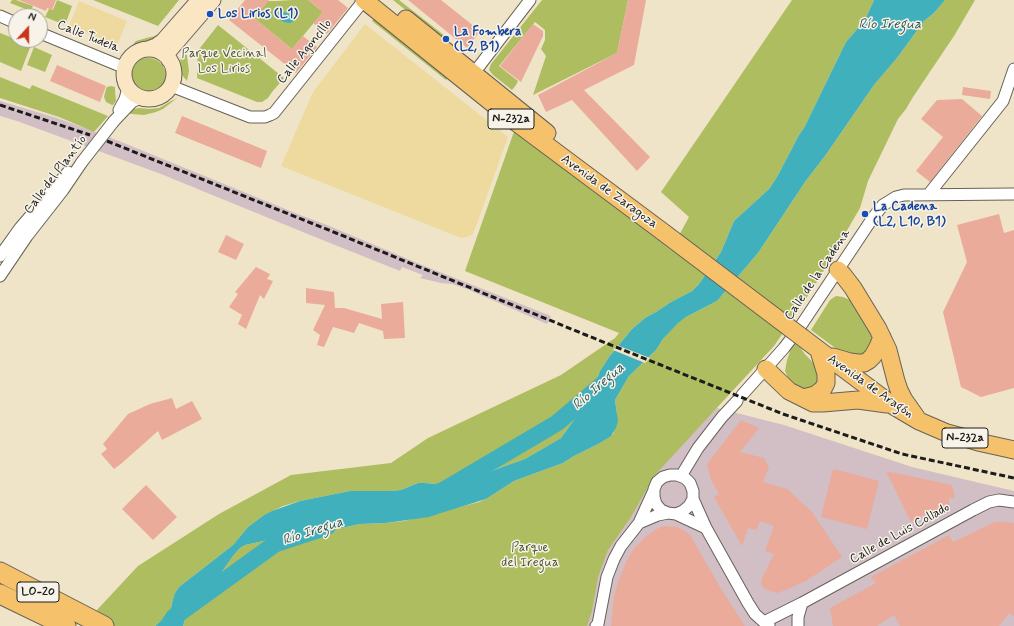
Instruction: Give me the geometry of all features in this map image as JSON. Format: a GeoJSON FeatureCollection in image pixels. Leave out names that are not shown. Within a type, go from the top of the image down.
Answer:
{"type":"FeatureCollection","features":[{"type":"Feature","properties":{"kind":"highway","name":"LO-20"},"geometry":{"type":"LineString","coordinates":[[0,572],[71,619]]}},
{"type":"Feature","properties":{"kind":"highway","name":"LO-20"},"geometry":{"type":"LineString","coordinates":[[0,594],[28,608],[104,626]]}},
{"type":"Feature","properties":{"kind":"main road"},"geometry":{"type":"LineString","coordinates":[[199,0],[166,38],[156,46],[140,51],[128,60],[124,68],[124,75],[125,82],[132,93],[141,98],[155,99],[167,92],[171,86],[174,73],[168,54],[213,0]]}},
{"type":"Feature","properties":{"kind":"main road","name":"Avenida de Zaragoza"},"geometry":{"type":"LineString","coordinates":[[364,0],[516,123],[663,232]]}},
{"type":"Feature","properties":{"kind":"main road","name":"Avenida de Zaragoza"},"geometry":{"type":"LineString","coordinates":[[382,0],[642,210],[663,232]]}},
{"type":"Feature","properties":{"kind":"main road"},"geometry":{"type":"LineString","coordinates":[[148,49],[160,52],[169,60]]}},
{"type":"Feature","properties":{"kind":"main road","name":"N-232a"},"geometry":{"type":"LineString","coordinates":[[663,232],[822,353]]}},
{"type":"Feature","properties":{"kind":"main road"},"geometry":{"type":"LineString","coordinates":[[838,270],[853,288],[874,321],[888,350],[899,390],[904,400],[919,421]]}},
{"type":"Feature","properties":{"kind":"main road"},"geometry":{"type":"LineString","coordinates":[[803,398],[815,395],[823,389],[826,383],[822,353],[858,364],[864,363],[873,356],[882,337]]}},
{"type":"Feature","properties":{"kind":"main road","name":"Avenida de Aragón"},"geometry":{"type":"LineString","coordinates":[[822,353],[892,405],[919,421],[947,433],[993,446],[1014,450]]}},
{"type":"Feature","properties":{"kind":"main road"},"geometry":{"type":"LineString","coordinates":[[766,369],[785,388],[810,401],[817,403],[858,400],[892,405]]}},
{"type":"Feature","properties":{"kind":"street","name":"Calle Agoncillo"},"geometry":{"type":"LineString","coordinates":[[171,86],[250,117],[265,117],[274,113],[364,0]]}},
{"type":"Feature","properties":{"kind":"street"},"geometry":{"type":"LineString","coordinates":[[474,73],[530,0]]}},
{"type":"Feature","properties":{"kind":"street","name":"Calle Tudela"},"geometry":{"type":"LineString","coordinates":[[48,36],[124,68]]}},
{"type":"Feature","properties":{"kind":"street"},"geometry":{"type":"LineString","coordinates":[[928,195],[1003,100],[1014,69]]}},
{"type":"Feature","properties":{"kind":"street","name":"Calle del Plantío"},"geometry":{"type":"LineString","coordinates":[[0,256],[20,228],[80,161],[113,120],[125,99],[128,88]]}},
{"type":"Feature","properties":{"kind":"street","name":"Calle del Plantío"},"geometry":{"type":"LineString","coordinates":[[113,120],[132,102],[141,98]]}},
{"type":"Feature","properties":{"kind":"street","name":"Calle del Plantío"},"geometry":{"type":"LineString","coordinates":[[0,276],[27,236],[63,190],[80,161]]}},
{"type":"Feature","properties":{"kind":"street","name":"Calle de la Cadena"},"geometry":{"type":"LineString","coordinates":[[681,476],[698,448],[722,417],[766,369],[800,327],[872,219],[883,205],[896,197],[912,195],[1014,194]]}},
{"type":"Feature","properties":{"kind":"street"},"geometry":{"type":"LineString","coordinates":[[598,625],[607,577],[614,559],[621,546],[639,522],[657,482],[670,474],[681,476],[690,483],[693,491],[692,499],[689,506],[684,511],[658,514],[639,522]]}},
{"type":"Feature","properties":{"kind":"street"},"geometry":{"type":"LineString","coordinates":[[654,489],[656,504],[661,510],[672,513],[706,528]]}},
{"type":"Feature","properties":{"kind":"street"},"geometry":{"type":"LineString","coordinates":[[692,499],[706,528],[748,604],[755,614],[767,624]]}},
{"type":"Feature","properties":{"kind":"street","name":"Calle de Luis Collado"},"geometry":{"type":"LineString","coordinates":[[767,624],[802,603],[972,510],[989,502],[998,500],[1014,502]]}},
{"type":"Feature","properties":{"kind":"street"},"geometry":{"type":"LineString","coordinates":[[798,626],[798,617],[802,603]]}},
{"type":"Feature","properties":{"kind":"shaded area"},"geometry":{"type":"Polygon","coordinates":[[[0,101],[57,118],[119,141],[551,316],[547,324],[467,289],[452,284],[420,278],[423,275],[402,267],[400,271],[161,174],[0,116],[0,101]]]}},
{"type":"Feature","properties":{"kind":"shaded area"},"geometry":{"type":"Polygon","coordinates":[[[717,408],[784,425],[912,467],[1014,491],[1014,626],[567,626],[571,597],[668,454],[717,408]]]}},
{"type":"Feature","properties":{"kind":"green space"},"geometry":{"type":"Polygon","coordinates":[[[12,0],[16,0],[33,6],[32,8],[23,8],[10,3],[12,0]]]}},
{"type":"Feature","properties":{"kind":"green space"},"geometry":{"type":"Polygon","coordinates":[[[57,0],[72,6],[65,25],[48,18],[49,9],[53,10],[57,0]]]}},
{"type":"Feature","properties":{"kind":"green space"},"geometry":{"type":"Polygon","coordinates":[[[93,0],[179,0],[158,26],[93,0]]]}},
{"type":"Feature","properties":{"kind":"green space"},"geometry":{"type":"Polygon","coordinates":[[[308,0],[323,12],[292,49],[254,18],[268,1],[308,0]]]}},
{"type":"Feature","properties":{"kind":"green space"},"geometry":{"type":"Polygon","coordinates":[[[393,0],[399,0],[445,36],[442,39],[393,0]]]}},
{"type":"Feature","properties":{"kind":"green space"},"geometry":{"type":"Polygon","coordinates":[[[542,0],[628,0],[617,53],[533,95],[546,56],[541,49],[545,40],[545,30],[535,22],[499,66],[518,81],[512,90],[489,70],[491,64],[542,0]]]}},
{"type":"Feature","properties":{"kind":"green space"},"geometry":{"type":"Polygon","coordinates":[[[792,0],[874,0],[865,20],[846,42],[804,128],[769,189],[734,221],[721,252],[699,284],[692,291],[645,318],[632,329],[609,357],[600,371],[589,404],[576,417],[561,438],[525,459],[461,483],[445,485],[418,483],[401,490],[350,491],[283,506],[264,515],[248,527],[233,545],[179,587],[175,593],[170,613],[155,626],[82,626],[138,566],[219,514],[291,475],[391,463],[428,438],[561,375],[615,338],[619,333],[465,271],[517,123],[671,250],[689,217],[661,192],[792,0]]]}},
{"type":"Feature","properties":{"kind":"green space","name":"Parque del Iregua"},"geometry":{"type":"Polygon","coordinates":[[[945,0],[975,0],[954,36],[898,119],[868,181],[860,208],[820,277],[794,317],[774,346],[654,476],[631,517],[608,550],[598,577],[592,611],[587,626],[183,626],[185,619],[204,593],[216,580],[233,556],[245,545],[291,535],[323,532],[360,524],[404,521],[479,502],[514,481],[563,463],[600,443],[613,434],[617,424],[615,400],[629,376],[656,350],[663,339],[677,323],[717,301],[758,253],[805,182],[825,156],[874,85],[897,58],[924,21],[934,13],[945,0]]]}},
{"type":"Feature","properties":{"kind":"green space"},"geometry":{"type":"Polygon","coordinates":[[[374,19],[448,77],[446,80],[372,21],[374,19]]]}},
{"type":"Feature","properties":{"kind":"green space","name":"Parque Vecinal Los Lirios"},"geometry":{"type":"Polygon","coordinates":[[[218,25],[284,78],[268,98],[262,102],[257,102],[197,78],[198,63],[196,53],[218,25]]]}},
{"type":"Feature","properties":{"kind":"green space"},"geometry":{"type":"Polygon","coordinates":[[[0,33],[8,36],[8,48],[30,48],[21,71],[0,62],[0,33]]]}},
{"type":"Feature","properties":{"kind":"green space"},"geometry":{"type":"Polygon","coordinates":[[[163,36],[153,43],[140,44],[130,48],[136,41],[163,36]]]}},
{"type":"Feature","properties":{"kind":"green space"},"geometry":{"type":"Polygon","coordinates":[[[34,48],[52,55],[45,72],[27,65],[34,48]]]}},
{"type":"Feature","properties":{"kind":"green space"},"geometry":{"type":"Polygon","coordinates":[[[184,51],[187,56],[189,71],[187,81],[182,75],[180,63],[184,51]]]}},
{"type":"Feature","properties":{"kind":"green space"},"geometry":{"type":"Polygon","coordinates":[[[148,58],[161,63],[166,76],[161,89],[148,94],[135,89],[130,76],[135,63],[148,58]]]}},
{"type":"Feature","properties":{"kind":"green space"},"geometry":{"type":"Polygon","coordinates":[[[0,77],[30,89],[32,85],[108,116],[94,132],[59,117],[0,98],[0,77]]]}},
{"type":"Feature","properties":{"kind":"green space"},"geometry":{"type":"Polygon","coordinates":[[[107,87],[115,87],[116,101],[113,105],[106,102],[104,97],[107,87]]]}},
{"type":"Feature","properties":{"kind":"green space"},"geometry":{"type":"Polygon","coordinates":[[[177,98],[163,109],[156,112],[144,115],[129,113],[134,109],[139,108],[159,108],[177,98]]]}},
{"type":"Feature","properties":{"kind":"green space"},"geometry":{"type":"Polygon","coordinates":[[[836,296],[850,300],[874,340],[865,356],[842,353],[811,330],[830,300],[836,296]]]}},
{"type":"Feature","properties":{"kind":"green space"},"geometry":{"type":"Polygon","coordinates":[[[793,343],[800,347],[819,369],[822,378],[810,390],[795,386],[788,378],[785,371],[793,343]]]}},
{"type":"Feature","properties":{"kind":"sand"},"geometry":{"type":"Polygon","coordinates":[[[79,1],[127,21],[117,46],[69,26],[79,1]]]}},
{"type":"Feature","properties":{"kind":"sand"},"geometry":{"type":"Polygon","coordinates":[[[365,24],[508,137],[472,235],[461,238],[281,166],[313,92],[365,24]]]}},
{"type":"Feature","properties":{"kind":"water","name":"Río Iregua"},"geometry":{"type":"Polygon","coordinates":[[[874,0],[945,0],[934,13],[924,21],[897,58],[874,85],[825,156],[805,182],[758,253],[717,301],[686,317],[678,323],[663,339],[656,350],[629,376],[615,400],[618,421],[611,436],[563,463],[514,481],[486,499],[429,517],[386,523],[360,524],[323,532],[291,535],[245,545],[233,556],[216,580],[204,593],[185,619],[183,626],[155,626],[170,613],[175,593],[179,587],[233,545],[248,527],[272,511],[300,501],[350,491],[401,490],[418,483],[445,485],[461,483],[525,459],[561,438],[576,417],[589,404],[600,371],[609,357],[632,329],[645,318],[692,291],[699,284],[721,252],[734,221],[769,189],[804,128],[846,42],[865,20],[874,0]]]}},
{"type":"Feature","properties":{"kind":"water"},"geometry":{"type":"Polygon","coordinates":[[[284,12],[290,14],[295,17],[295,20],[290,23],[284,22],[277,18],[278,13],[284,12]]]}},
{"type":"Feature","properties":{"kind":"pier"},"geometry":{"type":"Polygon","coordinates":[[[617,345],[650,358],[645,363],[613,350],[617,345]]]}},
{"type":"Feature","properties":{"kind":"building"},"geometry":{"type":"Polygon","coordinates":[[[19,0],[56,0],[52,10],[48,8],[39,8],[19,0]]]}},
{"type":"Feature","properties":{"kind":"building"},"geometry":{"type":"Polygon","coordinates":[[[245,0],[269,0],[254,18],[292,49],[303,36],[317,47],[296,73],[229,20],[245,0]]]}},
{"type":"Feature","properties":{"kind":"building"},"geometry":{"type":"Polygon","coordinates":[[[308,0],[338,0],[348,8],[327,34],[313,23],[323,12],[308,0]]]}},
{"type":"Feature","properties":{"kind":"building"},"geometry":{"type":"Polygon","coordinates":[[[408,0],[441,0],[480,31],[467,48],[408,0]]]}},
{"type":"Feature","properties":{"kind":"building"},"geometry":{"type":"Polygon","coordinates":[[[628,0],[646,0],[634,65],[584,90],[650,157],[637,171],[572,100],[546,112],[538,95],[617,53],[628,0]]]}},
{"type":"Feature","properties":{"kind":"building"},"geometry":{"type":"Polygon","coordinates":[[[533,24],[543,31],[543,36],[521,82],[500,66],[533,24]]]}},
{"type":"Feature","properties":{"kind":"building"},"geometry":{"type":"Polygon","coordinates":[[[57,65],[106,86],[100,102],[50,81],[57,65]]]}},
{"type":"Feature","properties":{"kind":"building"},"geometry":{"type":"Polygon","coordinates":[[[963,87],[991,91],[990,99],[962,95],[963,87]]]}},
{"type":"Feature","properties":{"kind":"building"},"geometry":{"type":"Polygon","coordinates":[[[962,99],[982,116],[930,182],[916,171],[943,137],[921,119],[937,100],[962,99]]]}},
{"type":"Feature","properties":{"kind":"building"},"geometry":{"type":"Polygon","coordinates":[[[182,116],[267,151],[261,168],[175,133],[182,116]]]}},
{"type":"Feature","properties":{"kind":"building"},"geometry":{"type":"Polygon","coordinates":[[[999,214],[1004,233],[1014,230],[1014,388],[981,397],[961,387],[943,312],[967,262],[957,225],[999,214]]]}},
{"type":"Feature","properties":{"kind":"building"},"geometry":{"type":"Polygon","coordinates":[[[226,235],[244,244],[236,260],[218,252],[226,235]]]}},
{"type":"Feature","properties":{"kind":"building"},"geometry":{"type":"Polygon","coordinates":[[[256,267],[270,274],[267,279],[273,281],[264,299],[260,295],[246,329],[238,324],[242,315],[229,307],[238,294],[235,292],[256,267]]]}},
{"type":"Feature","properties":{"kind":"building"},"geometry":{"type":"Polygon","coordinates":[[[306,288],[334,292],[335,308],[344,308],[382,319],[381,304],[403,302],[405,338],[384,339],[383,331],[359,323],[354,333],[333,327],[324,347],[317,345],[320,335],[313,330],[325,305],[306,303],[306,288]]]}},
{"type":"Feature","properties":{"kind":"building"},"geometry":{"type":"Polygon","coordinates":[[[172,398],[176,409],[192,401],[202,419],[162,440],[158,431],[114,469],[101,454],[107,449],[103,444],[128,414],[150,404],[172,398]]]}},
{"type":"Feature","properties":{"kind":"building"},"geometry":{"type":"Polygon","coordinates":[[[741,420],[759,428],[740,452],[764,458],[769,467],[763,482],[787,489],[812,512],[842,557],[806,581],[777,593],[765,589],[761,583],[774,554],[765,551],[774,526],[760,521],[756,530],[748,528],[742,546],[714,497],[719,494],[711,480],[707,465],[741,420]]]}},
{"type":"Feature","properties":{"kind":"building"},"geometry":{"type":"Polygon","coordinates":[[[833,469],[879,481],[867,529],[821,517],[833,469]]]}},
{"type":"Feature","properties":{"kind":"building"},"geometry":{"type":"Polygon","coordinates":[[[886,471],[952,485],[955,498],[949,498],[949,511],[930,521],[929,512],[911,522],[886,471]]]}},
{"type":"Feature","properties":{"kind":"building"},"geometry":{"type":"Polygon","coordinates":[[[146,485],[177,517],[153,540],[122,509],[146,485]]]}},
{"type":"Feature","properties":{"kind":"building"},"geometry":{"type":"Polygon","coordinates":[[[995,522],[1014,523],[1014,616],[1009,613],[999,626],[900,626],[894,615],[877,626],[833,626],[830,608],[876,583],[871,577],[949,535],[953,542],[995,522]]]}},
{"type":"Feature","properties":{"kind":"building"},"geometry":{"type":"Polygon","coordinates":[[[660,527],[677,527],[690,535],[720,587],[745,626],[611,626],[614,596],[627,560],[633,550],[645,537],[660,527]]]}},
{"type":"Feature","properties":{"kind":"waterway","name":"Río Iregua"},"geometry":{"type":"LineString","coordinates":[[432,494],[442,491],[557,423],[610,378]]}},
{"type":"Feature","properties":{"kind":"waterway","name":"Río Iregua"},"geometry":{"type":"LineString","coordinates":[[168,626],[174,617],[275,544],[327,527]]}},
{"type":"Feature","properties":{"kind":"railway"},"geometry":{"type":"LineString","coordinates":[[0,105],[90,135]]}},
{"type":"Feature","properties":{"kind":"railway"},"geometry":{"type":"LineString","coordinates":[[107,141],[783,414],[902,454],[1014,478]]}},
{"type":"Feature","properties":{"kind":"place","name":"Los Lirios (L1)"},"geometry":{"type":"Point","coordinates":[210,14]}},
{"type":"Feature","properties":{"kind":"place","name":"La Fombera (L2, B1)"},"geometry":{"type":"Point","coordinates":[446,39]}},
{"type":"Feature","properties":{"kind":"place","name":"La Cadena (L2, L10, B1)"},"geometry":{"type":"Point","coordinates":[865,214]}}]}
